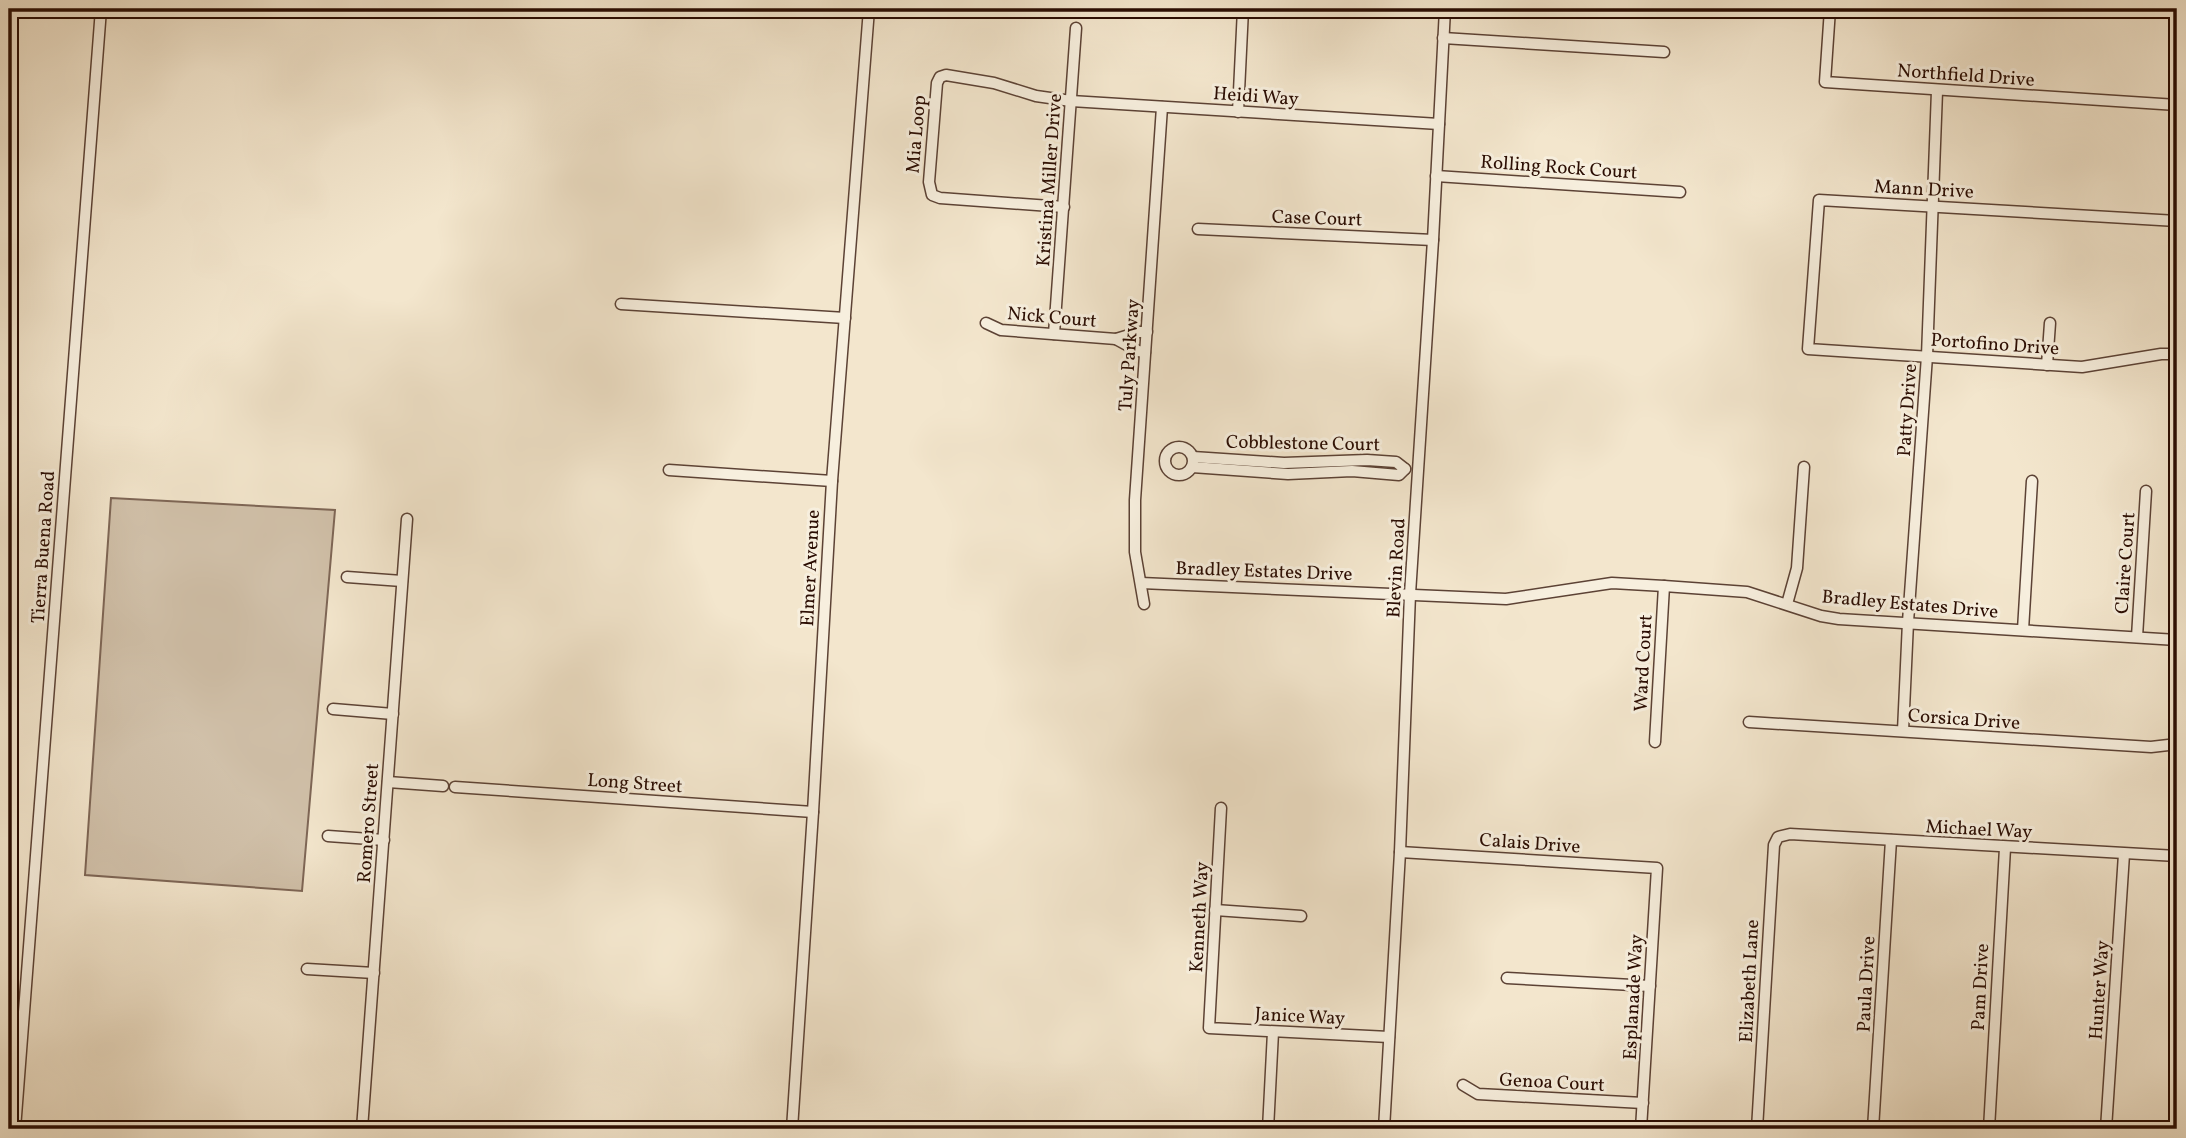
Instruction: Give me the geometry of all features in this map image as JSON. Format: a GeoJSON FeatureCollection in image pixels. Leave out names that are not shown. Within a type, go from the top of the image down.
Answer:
{"type":"FeatureCollection","features":[{"type":"Feature","properties":{"kind":"street","name":"Tierra Buena Road"},"geometry":{"type":"LineString","coordinates":[[15,1129],[101,9]]}},
{"type":"Feature","properties":{"kind":"street","name":"Elmer Avenue"},"geometry":{"type":"LineString","coordinates":[[792,1129],[832,481],[869,9]]}},
{"type":"Feature","properties":{"kind":"street"},"geometry":{"type":"LineString","coordinates":[[1238,112],[1243,9]]}},
{"type":"Feature","properties":{"kind":"street","name":"Blevin Road"},"geometry":{"type":"LineString","coordinates":[[1384,1129],[1400,852],[1410,594],[1445,9]]}},
{"type":"Feature","properties":{"kind":"street","name":"Northfield Drive"},"geometry":{"type":"LineString","coordinates":[[1830,9],[1825,82],[2177,105]]}},
{"type":"Feature","properties":{"kind":"street","name":"Kristina Miller Drive"},"geometry":{"type":"LineString","coordinates":[[1054,334],[1076,27]]}},
{"type":"Feature","properties":{"kind":"street"},"geometry":{"type":"LineString","coordinates":[[1443,38],[1664,52]]}},
{"type":"Feature","properties":{"kind":"street","name":"Mia Loop"},"geometry":{"type":"LineString","coordinates":[[1064,207],[940,198],[932,195],[929,182],[937,83],[940,77],[946,75],[994,83],[1036,96],[1071,101]]}},
{"type":"Feature","properties":{"kind":"street","name":"Patty Drive"},"geometry":{"type":"LineString","coordinates":[[1903,731],[1927,356],[1937,91]]}},
{"type":"Feature","properties":{"kind":"street","name":"Heidi Way"},"geometry":{"type":"LineString","coordinates":[[1071,101],[1439,124]]}},
{"type":"Feature","properties":{"kind":"street","name":"Tuly Parkway"},"geometry":{"type":"LineString","coordinates":[[1144,604],[1134,530],[1162,107]]}},
{"type":"Feature","properties":{"kind":"street","name":"Rolling Rock Court"},"geometry":{"type":"LineString","coordinates":[[1436,176],[1680,192]]}},
{"type":"Feature","properties":{"kind":"street","name":"Mann Drive"},"geometry":{"type":"LineString","coordinates":[[1808,349],[1819,200],[2177,221]]}},
{"type":"Feature","properties":{"kind":"street","name":"Case Court"},"geometry":{"type":"LineString","coordinates":[[1198,229],[1433,240]]}},
{"type":"Feature","properties":{"kind":"street"},"geometry":{"type":"LineString","coordinates":[[621,304],[845,318]]}},
{"type":"Feature","properties":{"kind":"street","name":"Nick Court"},"geometry":{"type":"LineString","coordinates":[[986,323],[1001,330],[1116,339],[1139,331],[1147,332]]}},
{"type":"Feature","properties":{"kind":"street"},"geometry":{"type":"LineString","coordinates":[[2047,365],[2050,323]]}},
{"type":"Feature","properties":{"kind":"street","name":"Nick Court"},"geometry":{"type":"LineString","coordinates":[[1116,339],[1138,351],[1146,352]]}},
{"type":"Feature","properties":{"kind":"street","name":"Portofino Drive"},"geometry":{"type":"LineString","coordinates":[[1808,349],[2082,367],[2161,354],[2177,354]]}},
{"type":"Feature","properties":{"kind":"street","name":"Cobblestone Court"},"geometry":{"type":"LineString","coordinates":[[1193,462],[1272,468],[1396,462],[1405,469],[1418,470]]}},
{"type":"Feature","properties":{"kind":"street"},"geometry":{"type":"LineString","coordinates":[[1787,604],[1797,568],[1804,467]]}},
{"type":"Feature","properties":{"kind":"street"},"geometry":{"type":"LineString","coordinates":[[669,470],[832,481]]}},
{"type":"Feature","properties":{"kind":"street"},"geometry":{"type":"LineString","coordinates":[[2023,630],[2032,481]]}},
{"type":"Feature","properties":{"kind":"street","name":"Claire Court"},"geometry":{"type":"LineString","coordinates":[[2137,637],[2146,491]]}},
{"type":"Feature","properties":{"kind":"street","name":"Romero Street"},"geometry":{"type":"LineString","coordinates":[[362,1129],[407,519]]}},
{"type":"Feature","properties":{"kind":"street"},"geometry":{"type":"LineString","coordinates":[[347,577],[402,580]]}},
{"type":"Feature","properties":{"kind":"street","name":"Bradley Estates Drive"},"geometry":{"type":"LineString","coordinates":[[1141,583],[1506,599],[1612,583],[1747,592],[1821,616],[1839,618],[2177,640]]}},
{"type":"Feature","properties":{"kind":"street","name":"Ward Court"},"geometry":{"type":"LineString","coordinates":[[1655,742],[1664,586]]}},
{"type":"Feature","properties":{"kind":"street"},"geometry":{"type":"LineString","coordinates":[[333,709],[393,713]]}},
{"type":"Feature","properties":{"kind":"street","name":"Corsica Drive"},"geometry":{"type":"LineString","coordinates":[[1749,722],[2151,747],[2177,744]]}},
{"type":"Feature","properties":{"kind":"street"},"geometry":{"type":"LineString","coordinates":[[388,782],[443,786]]}},
{"type":"Feature","properties":{"kind":"street","name":"Long Street"},"geometry":{"type":"LineString","coordinates":[[455,787],[813,812]]}},
{"type":"Feature","properties":{"kind":"street","name":"Kenneth Way"},"geometry":{"type":"LineString","coordinates":[[1209,1028],[1221,808]]}},
{"type":"Feature","properties":{"kind":"street","name":"Michael Way"},"geometry":{"type":"LineString","coordinates":[[1779,836],[1790,834],[2177,856]]}},
{"type":"Feature","properties":{"kind":"street"},"geometry":{"type":"LineString","coordinates":[[328,836],[383,840]]}},
{"type":"Feature","properties":{"kind":"street","name":"Elizabeth Lane"},"geometry":{"type":"LineString","coordinates":[[1757,1128],[1774,845],[1779,836]]}},
{"type":"Feature","properties":{"kind":"street","name":"Paula Drive"},"geometry":{"type":"LineString","coordinates":[[1873,1129],[1891,840]]}},
{"type":"Feature","properties":{"kind":"street","name":"Pam Drive"},"geometry":{"type":"LineString","coordinates":[[1989,1129],[2005,848]]}},
{"type":"Feature","properties":{"kind":"street","name":"Calais Drive"},"geometry":{"type":"LineString","coordinates":[[1400,852],[1657,868]]}},
{"type":"Feature","properties":{"kind":"street","name":"Hunter Way"},"geometry":{"type":"LineString","coordinates":[[2106,1129],[2124,854]]}},
{"type":"Feature","properties":{"kind":"street","name":"Esplanade Way"},"geometry":{"type":"LineString","coordinates":[[1641,1129],[1657,868]]}},
{"type":"Feature","properties":{"kind":"street"},"geometry":{"type":"LineString","coordinates":[[1216,910],[1301,916]]}},
{"type":"Feature","properties":{"kind":"street"},"geometry":{"type":"LineString","coordinates":[[307,969],[374,973]]}},
{"type":"Feature","properties":{"kind":"street"},"geometry":{"type":"LineString","coordinates":[[1507,978],[1650,986]]}},
{"type":"Feature","properties":{"kind":"street","name":"Janice Way"},"geometry":{"type":"LineString","coordinates":[[1209,1028],[1389,1037]]}},
{"type":"Feature","properties":{"kind":"street"},"geometry":{"type":"LineString","coordinates":[[1268,1129],[1273,1032]]}},
{"type":"Feature","properties":{"kind":"street","name":"Genoa Court"},"geometry":{"type":"LineString","coordinates":[[1463,1085],[1478,1094],[1643,1102]]}},
{"type":"Feature","properties":{"kind":"street"},"geometry":{"type":"LineString","coordinates":[[1757,1128],[1800,1129]]}},
{"type":"Feature","properties":{"kind":"shaded area"},"geometry":{"type":"Polygon","coordinates":[[[111,498],[335,510],[302,891],[85,875],[111,498]]]}}]}
